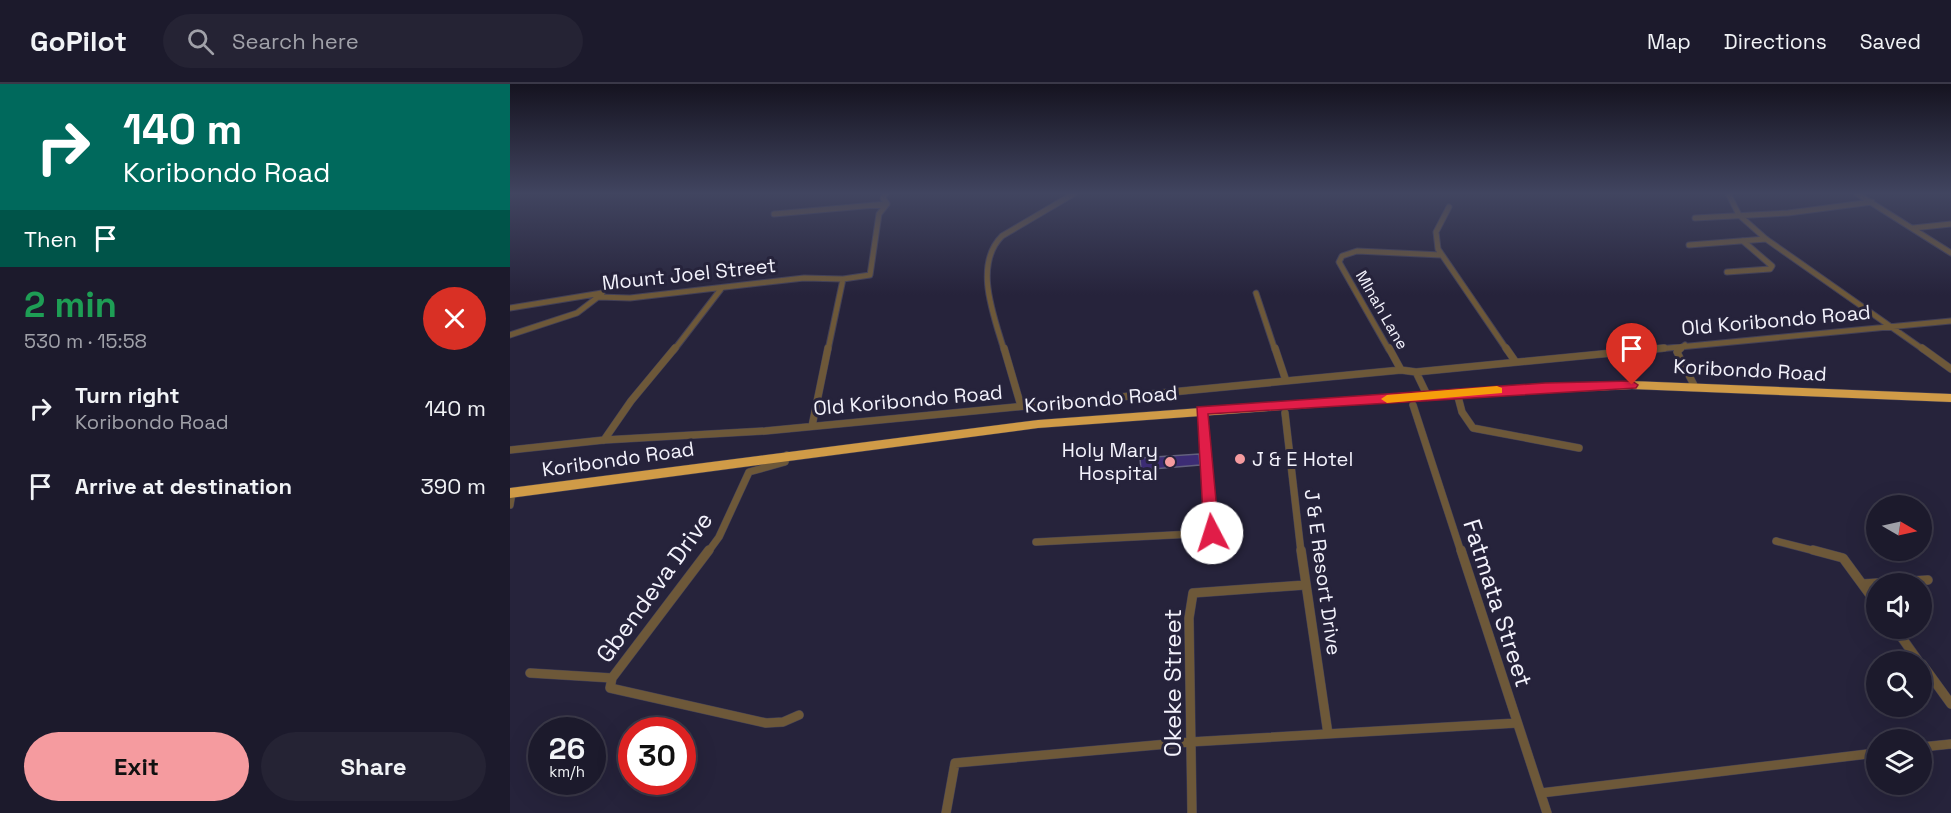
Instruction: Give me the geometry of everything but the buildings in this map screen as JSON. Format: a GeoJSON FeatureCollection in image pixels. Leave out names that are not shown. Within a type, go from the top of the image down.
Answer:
{"type":"FeatureCollection","features":[{"type":"Feature","properties":{"kind":"highway","name":"Koribondo Road"},"geometry":{"type":"LineString","coordinates":[[511,497],[787,455],[1038,424],[1202,410],[1313,408],[1457,393],[1589,386],[1695,387],[1951,398]]}},
{"type":"Feature","properties":{"kind":"street","name":"Mount Joel Street"},"geometry":{"type":"LineString","coordinates":[[510,335],[577,313],[598,297],[610,295],[630,298],[804,278],[843,279],[870,275],[877,227]]}},
{"type":"Feature","properties":{"kind":"street"},"geometry":{"type":"LineString","coordinates":[[1017,227],[1002,236],[993,245],[987,260],[992,308],[1021,406]]}},
{"type":"Feature","properties":{"kind":"street"},"geometry":{"type":"LineString","coordinates":[[1439,227],[1436,242],[1441,255],[1515,361]]}},
{"type":"Feature","properties":{"kind":"street"},"geometry":{"type":"LineString","coordinates":[[1753,227],[1766,239],[1951,369]]}},
{"type":"Feature","properties":{"kind":"street"},"geometry":{"type":"LineString","coordinates":[[1913,228],[1922,227]]}},
{"type":"Feature","properties":{"kind":"street"},"geometry":{"type":"LineString","coordinates":[[1913,228],[1951,254]]}},
{"type":"Feature","properties":{"kind":"street"},"geometry":{"type":"LineString","coordinates":[[1689,245],[1766,239]]}},
{"type":"Feature","properties":{"kind":"street"},"geometry":{"type":"LineString","coordinates":[[1727,272],[1772,266],[1743,241]]}},
{"type":"Feature","properties":{"kind":"street","name":"MInah Lane"},"geometry":{"type":"LineString","coordinates":[[1401,370],[1340,262],[1342,256],[1357,251],[1441,255]]}},
{"type":"Feature","properties":{"kind":"street"},"geometry":{"type":"LineString","coordinates":[[812,426],[843,279]]}},
{"type":"Feature","properties":{"kind":"street"},"geometry":{"type":"LineString","coordinates":[[604,440],[615,421],[687,336],[721,289]]}},
{"type":"Feature","properties":{"kind":"street"},"geometry":{"type":"LineString","coordinates":[[510,308],[579,295],[605,293],[610,295]]}},
{"type":"Feature","properties":{"kind":"street"},"geometry":{"type":"LineString","coordinates":[[1256,293],[1286,381]]}},
{"type":"Feature","properties":{"kind":"street","name":"Old Koribondo Road"},"geometry":{"type":"LineString","coordinates":[[510,450],[604,440],[675,438],[812,426],[1401,370],[1416,372],[1690,344],[1951,321]]}},
{"type":"Feature","properties":{"kind":"street"},"geometry":{"type":"LineString","coordinates":[[1690,344],[1683,346],[1677,352],[1695,387]]}},
{"type":"Feature","properties":{"kind":"street"},"geometry":{"type":"LineString","coordinates":[[1416,372],[1428,397]]}},
{"type":"Feature","properties":{"kind":"street"},"geometry":{"type":"LineString","coordinates":[[1457,393],[1457,401],[1465,419],[1473,428],[1579,448]]}},
{"type":"Feature","properties":{"kind":"street","name":"Fatmata Street"},"geometry":{"type":"LineString","coordinates":[[1413,405],[1547,813]]}},
{"type":"Feature","properties":{"kind":"street"},"geometry":{"type":"LineString","coordinates":[[1036,542],[1212,533],[1202,410]]}},
{"type":"Feature","properties":{"kind":"street","name":"J & E Resort Drive"},"geometry":{"type":"LineString","coordinates":[[1285,413],[1305,585],[1328,734]]}},
{"type":"Feature","properties":{"kind":"street","name":"Gbendeva Drive"},"geometry":{"type":"LineString","coordinates":[[787,455],[785,462],[749,472],[719,537],[612,678],[610,688],[766,723],[783,722],[799,716]]}},
{"type":"Feature","properties":{"kind":"street"},"geometry":{"type":"LineString","coordinates":[[1776,541],[1843,558],[1866,589]]}},
{"type":"Feature","properties":{"kind":"street"},"geometry":{"type":"LineString","coordinates":[[1862,584],[1866,584]]}},
{"type":"Feature","properties":{"kind":"street","name":"Okeke Street"},"geometry":{"type":"LineString","coordinates":[[1192,813],[1189,618],[1193,593],[1305,585]]}},
{"type":"Feature","properties":{"kind":"street"},"geometry":{"type":"LineString","coordinates":[[530,673],[612,678]]}},
{"type":"Feature","properties":{"kind":"street"},"geometry":{"type":"LineString","coordinates":[[1932,679],[1951,704]]}},
{"type":"Feature","properties":{"kind":"street"},"geometry":{"type":"LineString","coordinates":[[946,813],[955,763],[1190,742],[1517,723]]}},
{"type":"Feature","properties":{"kind":"street"},"geometry":{"type":"LineString","coordinates":[[1932,746],[1951,744]]}},
{"type":"Feature","properties":{"kind":"street"},"geometry":{"type":"LineString","coordinates":[[1540,793],[1866,754]]}},
{"type":"Feature","properties":{"kind":"slow traffic"},"geometry":{"type":"LineString","coordinates":[[1387,399],[1497,391]]}},
{"type":"Feature","properties":{"kind":"place","name":"J & E Hotel"},"geometry":{"type":"Point","coordinates":[1240,459]}},
{"type":"Feature","properties":{"kind":"place","name":"Holy Mary Hospital"},"geometry":{"type":"Point","coordinates":[1170,462]}},
{"type":"Feature","properties":{"kind":"route"},"geometry":{"type":"LineString","coordinates":[[1212,533],[1202,410],[1428,397],[1567,386],[1632,385]]}}]}
